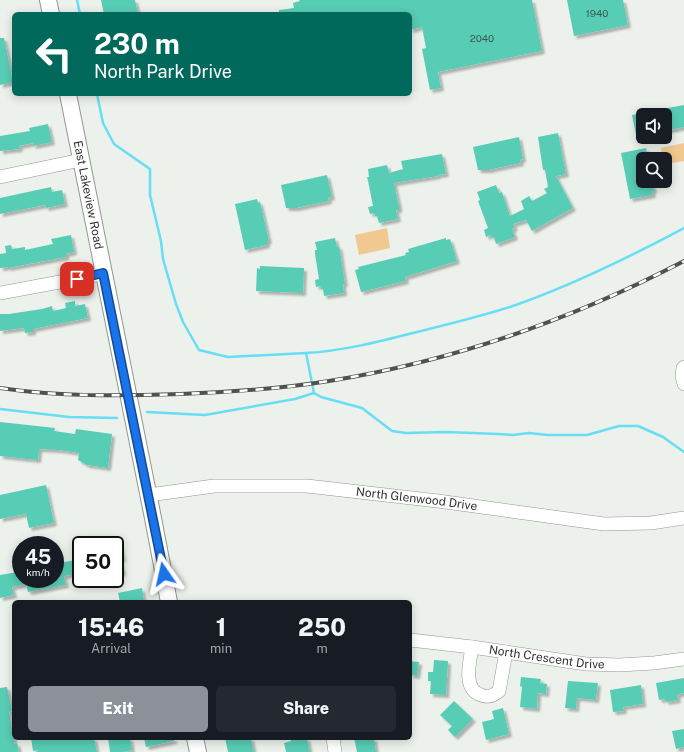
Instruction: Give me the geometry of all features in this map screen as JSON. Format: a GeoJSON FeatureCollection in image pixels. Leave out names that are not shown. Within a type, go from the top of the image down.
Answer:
{"type":"FeatureCollection","features":[{"type":"Feature","properties":{"kind":"main road"},"geometry":{"type":"LineString","coordinates":[[48,0],[51,12]]}},
{"type":"Feature","properties":{"kind":"main road","name":"East Lakeview Road"},"geometry":{"type":"LineString","coordinates":[[68,96],[103,273],[149,494],[169,600]]}},
{"type":"Feature","properties":{"kind":"main road"},"geometry":{"type":"LineString","coordinates":[[195,740],[198,752]]}},
{"type":"Feature","properties":{"kind":"street"},"geometry":{"type":"LineString","coordinates":[[0,177],[81,160]]}},
{"type":"Feature","properties":{"kind":"street"},"geometry":{"type":"LineString","coordinates":[[0,293],[103,273]]}},
{"type":"Feature","properties":{"kind":"street"},"geometry":{"type":"LineString","coordinates":[[683,367],[682,376],[684,384]]}},
{"type":"Feature","properties":{"kind":"street","name":"North Glenwood Drive"},"geometry":{"type":"LineString","coordinates":[[149,494],[214,486],[307,486],[604,524],[651,523],[684,518]]}},
{"type":"Feature","properties":{"kind":"street","name":"North Crescent Drive"},"geometry":{"type":"LineString","coordinates":[[412,640],[472,647],[586,664],[620,665],[684,659]]}},
{"type":"Feature","properties":{"kind":"street"},"geometry":{"type":"LineString","coordinates":[[472,647],[469,679],[470,685],[478,694],[486,697],[494,696],[498,692],[506,652]]}},
{"type":"Feature","properties":{"kind":"street"},"geometry":{"type":"LineString","coordinates":[[332,740],[335,752]]}},
{"type":"Feature","properties":{"kind":"shaded area"},"geometry":{"type":"Polygon","coordinates":[[[684,143],[684,161],[672,163],[672,152],[662,152],[661,148],[684,143]]]}},
{"type":"Feature","properties":{"kind":"shaded area"},"geometry":{"type":"Polygon","coordinates":[[[387,228],[390,248],[359,255],[355,235],[387,228]]]}},
{"type":"Feature","properties":{"kind":"building"},"geometry":{"type":"Polygon","coordinates":[[[101,0],[135,0],[138,12],[104,12],[101,0]]]}},
{"type":"Feature","properties":{"kind":"building"},"geometry":{"type":"Polygon","coordinates":[[[299,0],[532,0],[542,51],[438,72],[441,88],[430,90],[422,49],[426,48],[422,27],[412,30],[412,12],[279,12],[279,10],[294,8],[293,3],[300,1],[299,0]]]}},
{"type":"Feature","properties":{"kind":"building"},"geometry":{"type":"Polygon","coordinates":[[[567,0],[623,0],[628,25],[574,36],[567,0]]]}},
{"type":"Feature","properties":{"kind":"building"},"geometry":{"type":"Polygon","coordinates":[[[0,38],[4,38],[12,82],[0,85],[0,38]]]}},
{"type":"Feature","properties":{"kind":"building"},"geometry":{"type":"Polygon","coordinates":[[[684,105],[684,127],[672,130],[672,108],[668,108],[684,105]]]}},
{"type":"Feature","properties":{"kind":"building"},"geometry":{"type":"Polygon","coordinates":[[[636,114],[636,135],[632,115],[636,114]]]}},
{"type":"Feature","properties":{"kind":"building"},"geometry":{"type":"Polygon","coordinates":[[[48,124],[52,142],[33,146],[33,143],[19,146],[20,149],[0,151],[0,136],[30,131],[29,128],[48,124]]]}},
{"type":"Feature","properties":{"kind":"building"},"geometry":{"type":"Polygon","coordinates":[[[558,133],[566,174],[556,176],[573,208],[532,231],[526,220],[513,224],[515,228],[512,229],[515,237],[496,244],[494,237],[492,238],[490,235],[486,237],[484,230],[488,228],[478,201],[480,200],[477,192],[496,185],[499,193],[502,192],[510,216],[524,209],[521,201],[529,196],[532,201],[547,193],[544,189],[548,187],[545,170],[543,170],[538,137],[558,133]]]}},
{"type":"Feature","properties":{"kind":"building"},"geometry":{"type":"Polygon","coordinates":[[[519,137],[523,159],[520,160],[521,163],[488,170],[478,170],[473,147],[519,137]]]}},
{"type":"Feature","properties":{"kind":"building"},"geometry":{"type":"Polygon","coordinates":[[[646,148],[647,152],[636,152],[636,188],[653,188],[654,191],[652,191],[653,195],[630,199],[621,153],[646,148]]]}},
{"type":"Feature","properties":{"kind":"building"},"geometry":{"type":"Polygon","coordinates":[[[442,154],[446,174],[394,183],[399,206],[399,210],[396,210],[398,219],[379,223],[377,216],[375,216],[374,213],[370,214],[368,207],[373,206],[367,177],[369,177],[368,169],[387,165],[389,173],[403,169],[401,161],[442,154]]]}},
{"type":"Feature","properties":{"kind":"building"},"geometry":{"type":"Polygon","coordinates":[[[327,175],[332,197],[328,198],[329,201],[296,208],[286,208],[281,185],[327,175]]]}},
{"type":"Feature","properties":{"kind":"building"},"geometry":{"type":"Polygon","coordinates":[[[51,187],[52,192],[62,190],[65,204],[46,208],[45,205],[0,214],[0,198],[51,187]]]}},
{"type":"Feature","properties":{"kind":"building"},"geometry":{"type":"Polygon","coordinates":[[[257,199],[258,203],[260,202],[269,241],[267,241],[267,245],[245,250],[235,204],[257,199]]]}},
{"type":"Feature","properties":{"kind":"building"},"geometry":{"type":"Polygon","coordinates":[[[71,235],[74,252],[66,254],[66,257],[8,268],[0,268],[0,254],[6,253],[5,246],[11,245],[12,249],[25,247],[25,250],[53,244],[51,239],[71,235]]]}},
{"type":"Feature","properties":{"kind":"building"},"geometry":{"type":"Polygon","coordinates":[[[335,238],[337,247],[339,246],[340,251],[345,284],[343,284],[344,293],[324,296],[323,289],[321,289],[320,286],[316,287],[315,280],[319,279],[315,254],[315,250],[317,250],[315,242],[335,238]]]}},
{"type":"Feature","properties":{"kind":"building"},"geometry":{"type":"Polygon","coordinates":[[[446,238],[446,240],[450,239],[457,261],[405,277],[406,281],[361,292],[355,270],[359,269],[358,267],[406,255],[405,253],[409,252],[408,249],[446,238]]]}},
{"type":"Feature","properties":{"kind":"building"},"geometry":{"type":"Polygon","coordinates":[[[260,266],[304,268],[303,293],[256,291],[257,268],[260,269],[260,266]]]}},
{"type":"Feature","properties":{"kind":"building"},"geometry":{"type":"Polygon","coordinates":[[[75,301],[75,306],[85,304],[88,318],[33,329],[33,332],[25,333],[24,328],[0,331],[0,314],[42,309],[52,306],[53,311],[66,308],[65,303],[75,301]]]}},
{"type":"Feature","properties":{"kind":"building"},"geometry":{"type":"Polygon","coordinates":[[[0,422],[55,428],[54,431],[75,434],[76,429],[112,434],[108,468],[87,465],[78,460],[79,453],[59,450],[39,449],[38,460],[0,456],[0,422]]]}},
{"type":"Feature","properties":{"kind":"building"},"geometry":{"type":"Polygon","coordinates":[[[46,485],[54,523],[29,528],[26,514],[0,519],[0,495],[46,485]]]}},
{"type":"Feature","properties":{"kind":"building"},"geometry":{"type":"Polygon","coordinates":[[[72,561],[72,575],[64,576],[64,562],[72,561]]]}},
{"type":"Feature","properties":{"kind":"building"},"geometry":{"type":"Polygon","coordinates":[[[12,573],[12,588],[14,595],[0,598],[0,575],[12,573]]]}},
{"type":"Feature","properties":{"kind":"building"},"geometry":{"type":"Polygon","coordinates":[[[27,588],[50,588],[28,592],[27,588]]]}},
{"type":"Feature","properties":{"kind":"building"},"geometry":{"type":"Polygon","coordinates":[[[142,588],[144,600],[120,600],[118,593],[142,588]]]}},
{"type":"Feature","properties":{"kind":"building"},"geometry":{"type":"Polygon","coordinates":[[[434,660],[448,661],[446,695],[430,694],[431,681],[428,681],[428,672],[433,672],[434,660]]]}},
{"type":"Feature","properties":{"kind":"building"},"geometry":{"type":"Polygon","coordinates":[[[412,661],[419,662],[417,676],[412,675],[412,661]]]}},
{"type":"Feature","properties":{"kind":"building"},"geometry":{"type":"Polygon","coordinates":[[[521,677],[541,679],[540,683],[547,684],[546,694],[538,693],[537,709],[520,707],[522,687],[520,686],[521,677]]]}},
{"type":"Feature","properties":{"kind":"building"},"geometry":{"type":"Polygon","coordinates":[[[684,678],[684,693],[677,695],[678,700],[666,702],[665,699],[659,700],[656,683],[684,678]]]}},
{"type":"Feature","properties":{"kind":"building"},"geometry":{"type":"Polygon","coordinates":[[[568,681],[598,683],[596,700],[577,698],[576,709],[565,708],[568,681]]]}},
{"type":"Feature","properties":{"kind":"building"},"geometry":{"type":"Polygon","coordinates":[[[641,685],[643,704],[623,707],[624,711],[613,712],[610,690],[641,685]]]}},
{"type":"Feature","properties":{"kind":"building"},"geometry":{"type":"Polygon","coordinates":[[[7,687],[12,711],[9,712],[12,740],[14,740],[14,744],[17,743],[19,750],[17,752],[0,752],[0,688],[7,687]]]}},
{"type":"Feature","properties":{"kind":"building"},"geometry":{"type":"Polygon","coordinates":[[[454,701],[473,719],[455,737],[448,730],[452,726],[440,715],[454,701]]]}},
{"type":"Feature","properties":{"kind":"building"},"geometry":{"type":"Polygon","coordinates":[[[503,708],[509,734],[486,740],[482,722],[494,719],[492,711],[503,708]]]}},
{"type":"Feature","properties":{"kind":"building"},"geometry":{"type":"Polygon","coordinates":[[[684,729],[684,747],[676,749],[672,731],[684,729]]]}},
{"type":"Feature","properties":{"kind":"building"},"geometry":{"type":"Polygon","coordinates":[[[31,740],[94,740],[97,752],[38,752],[38,750],[33,751],[31,740]]]}},
{"type":"Feature","properties":{"kind":"building"},"geometry":{"type":"Polygon","coordinates":[[[108,740],[130,740],[132,750],[110,752],[108,740]]]}},
{"type":"Feature","properties":{"kind":"building"},"geometry":{"type":"Polygon","coordinates":[[[144,740],[174,740],[174,741],[146,747],[144,740]]]}},
{"type":"Feature","properties":{"kind":"building"},"geometry":{"type":"Polygon","coordinates":[[[225,740],[251,740],[254,752],[228,752],[225,740]]]}},
{"type":"Feature","properties":{"kind":"building"},"geometry":{"type":"Polygon","coordinates":[[[307,740],[310,752],[286,752],[284,743],[307,740]]]}},
{"type":"Feature","properties":{"kind":"building"},"geometry":{"type":"Polygon","coordinates":[[[354,740],[374,740],[376,752],[357,752],[354,740]]]}},
{"type":"Feature","properties":{"kind":"waterway"},"geometry":{"type":"LineString","coordinates":[[77,0],[80,12]]}},
{"type":"Feature","properties":{"kind":"waterway"},"geometry":{"type":"LineString","coordinates":[[97,96],[103,123],[114,144],[150,169],[150,195],[161,241],[163,259],[176,304],[183,322],[199,350],[228,357],[306,353],[314,393]]}},
{"type":"Feature","properties":{"kind":"waterway"},"geometry":{"type":"LineString","coordinates":[[306,353],[373,343],[462,321],[510,307],[533,299],[599,271],[684,228]]}},
{"type":"Feature","properties":{"kind":"waterway"},"geometry":{"type":"LineString","coordinates":[[147,412],[205,415],[295,399],[314,393],[321,397],[362,408],[392,431],[406,433],[446,432],[513,435],[529,433],[548,435],[587,435],[619,426],[638,426],[663,437],[684,452]]}},
{"type":"Feature","properties":{"kind":"waterway"},"geometry":{"type":"LineString","coordinates":[[0,409],[69,417],[117,418]]}},
{"type":"Feature","properties":{"kind":"railway"},"geometry":{"type":"LineString","coordinates":[[0,388],[68,394],[181,394],[274,388],[329,381],[421,362],[467,350],[556,319],[642,282],[684,261]]}},
{"type":"Feature","properties":{"kind":"route"},"geometry":{"type":"LineString","coordinates":[[77,279],[103,273],[164,574]]}}]}
